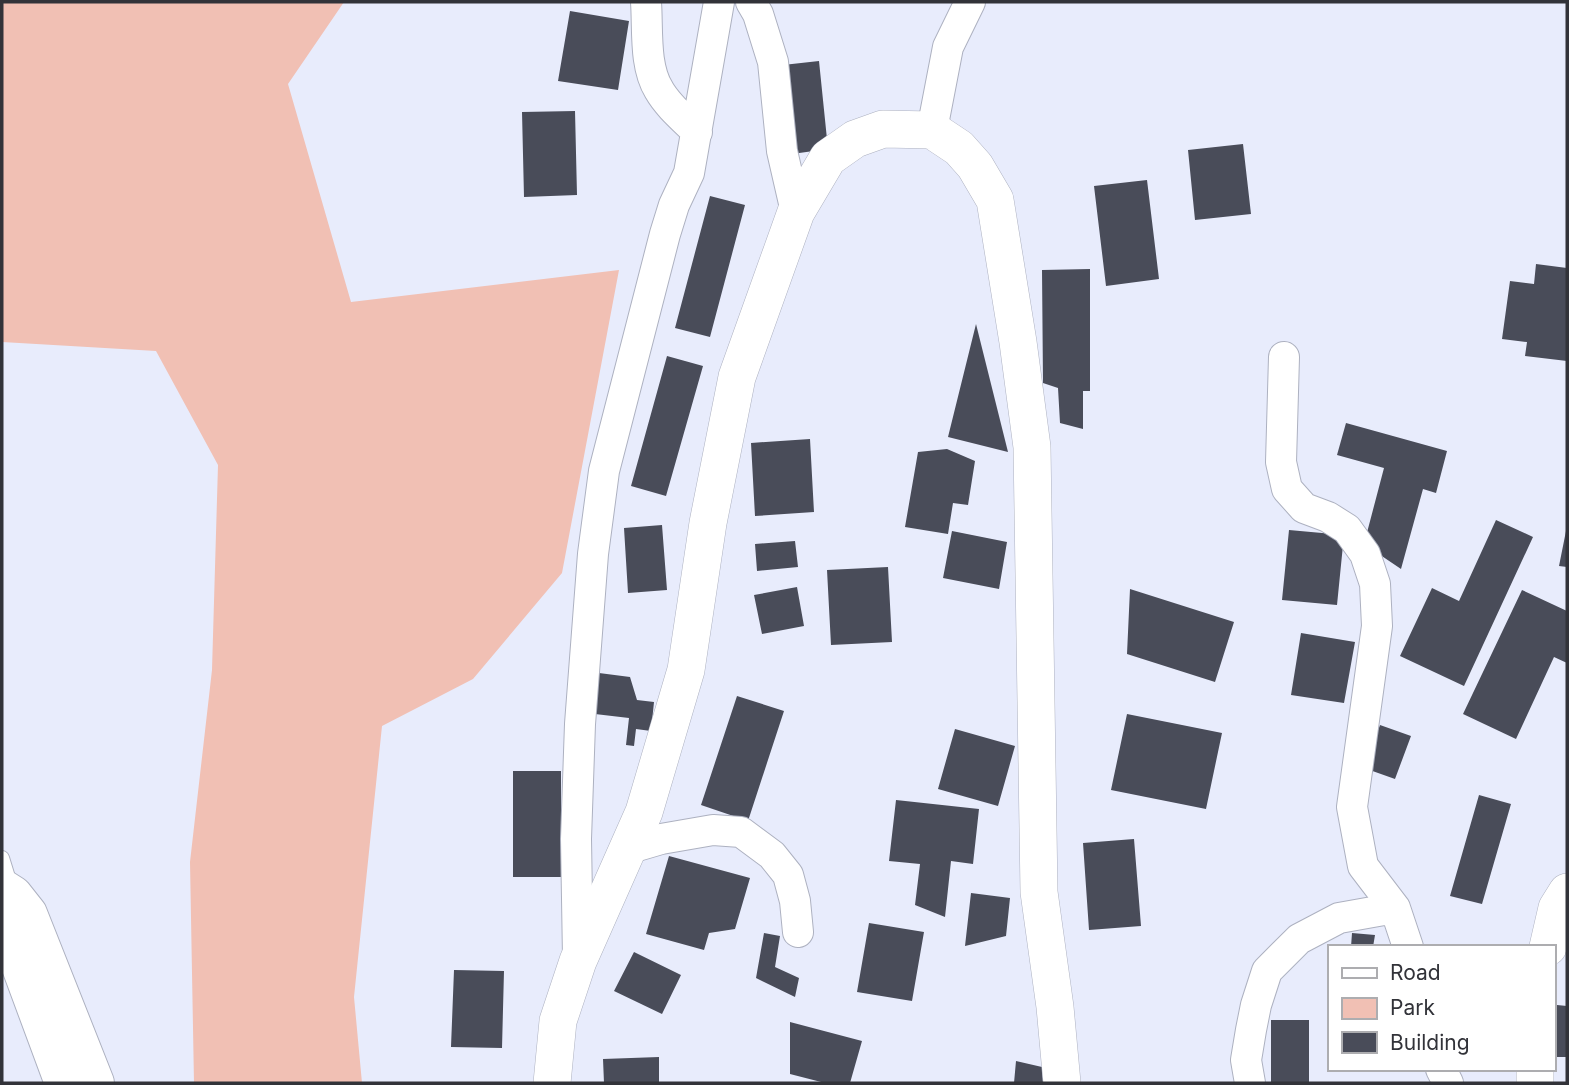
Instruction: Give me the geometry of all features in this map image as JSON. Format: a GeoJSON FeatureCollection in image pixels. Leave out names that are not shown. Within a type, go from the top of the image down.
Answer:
{"type":"FeatureCollection","features":[{"type":"Feature","properties":{"kind":"main road"},"geometry":{"type":"LineString","coordinates":[[5,904],[15,948],[64,1083]]}},
{"type":"Feature","properties":{"kind":"main road"},"geometry":{"type":"LineString","coordinates":[[5,904],[28,914],[96,1083]]}},
{"type":"Feature","properties":{"kind":"street"},"geometry":{"type":"LineString","coordinates":[[646,2],[650,64],[658,89],[697,132]]}},
{"type":"Feature","properties":{"kind":"street"},"geometry":{"type":"LineString","coordinates":[[578,961],[576,839],[580,724],[593,554],[604,471],[665,234],[674,205],[689,173],[719,2]]}},
{"type":"Feature","properties":{"kind":"street"},"geometry":{"type":"LineString","coordinates":[[751,2],[758,13],[773,62],[782,151],[796,212]]}},
{"type":"Feature","properties":{"kind":"street"},"geometry":{"type":"LineString","coordinates":[[932,130],[948,47],[971,2]]}},
{"type":"Feature","properties":{"kind":"street"},"geometry":{"type":"LineString","coordinates":[[552,1083],[558,1021],[578,961],[643,812],[686,670],[708,523],[737,377],[796,212],[828,158],[855,139],[883,129],[932,130],[959,148],[975,166],[995,200],[1032,447],[1039,892],[1055,1007],[1062,1083]]}},
{"type":"Feature","properties":{"kind":"street"},"geometry":{"type":"LineString","coordinates":[[1284,357],[1281,462],[1287,489],[1304,508],[1328,517],[1347,529],[1365,554],[1375,584],[1377,625],[1352,807],[1363,866],[1395,908],[1408,945]]}},
{"type":"Feature","properties":{"kind":"street"},"geometry":{"type":"LineString","coordinates":[[627,849],[661,839],[713,830],[741,832],[772,855],[788,875],[795,901],[798,932]]}},
{"type":"Feature","properties":{"kind":"street"},"geometry":{"type":"LineString","coordinates":[[1548,945],[1557,908],[1567,892]]}},
{"type":"Feature","properties":{"kind":"street"},"geometry":{"type":"LineString","coordinates":[[1250,1083],[1246,1060],[1249,1040],[1256,1004],[1267,971],[1299,939],[1339,918],[1395,908]]}},
{"type":"Feature","properties":{"kind":"lane"},"geometry":{"type":"LineString","coordinates":[[2,858],[5,904]]}},
{"type":"Feature","properties":{"kind":"green space"},"geometry":{"type":"Polygon","coordinates":[[[2,2],[344,2],[288,84],[351,302],[619,270],[562,573],[473,679],[382,726],[354,997],[362,1083],[194,1083],[190,862],[212,670],[218,465],[156,351],[2,342],[2,2]]]}},
{"type":"Feature","properties":{"kind":"building"},"geometry":{"type":"Polygon","coordinates":[[[570,11],[629,21],[618,90],[558,81],[570,11]]]}},
{"type":"Feature","properties":{"kind":"building"},"geometry":{"type":"Polygon","coordinates":[[[819,61],[828,149],[792,154],[783,65],[819,61]]]}},
{"type":"Feature","properties":{"kind":"building"},"geometry":{"type":"Polygon","coordinates":[[[575,111],[577,195],[524,197],[522,112],[575,111]]]}},
{"type":"Feature","properties":{"kind":"building"},"geometry":{"type":"Polygon","coordinates":[[[1243,144],[1251,214],[1195,220],[1188,150],[1243,144]]]}},
{"type":"Feature","properties":{"kind":"building"},"geometry":{"type":"Polygon","coordinates":[[[1147,180],[1159,279],[1106,286],[1094,186],[1147,180]]]}},
{"type":"Feature","properties":{"kind":"building"},"geometry":{"type":"Polygon","coordinates":[[[710,196],[745,205],[710,337],[675,328],[710,196]]]}},
{"type":"Feature","properties":{"kind":"building"},"geometry":{"type":"Polygon","coordinates":[[[1536,264],[1567,268],[1567,361],[1525,356],[1527,342],[1502,339],[1510,281],[1534,284],[1536,264]]]}},
{"type":"Feature","properties":{"kind":"building"},"geometry":{"type":"Polygon","coordinates":[[[1090,269],[1090,391],[1083,391],[1083,429],[1060,423],[1058,388],[1043,383],[1042,270],[1090,269]]]}},
{"type":"Feature","properties":{"kind":"building"},"geometry":{"type":"Polygon","coordinates":[[[976,324],[1008,452],[948,437],[976,324]]]}},
{"type":"Feature","properties":{"kind":"building"},"geometry":{"type":"Polygon","coordinates":[[[667,356],[703,366],[666,496],[631,486],[667,356]]]}},
{"type":"Feature","properties":{"kind":"building"},"geometry":{"type":"Polygon","coordinates":[[[1346,423],[1447,451],[1436,493],[1423,489],[1401,569],[1364,544],[1384,468],[1337,455],[1346,423]]]}},
{"type":"Feature","properties":{"kind":"building"},"geometry":{"type":"Polygon","coordinates":[[[810,439],[814,512],[755,516],[751,443],[810,439]]]}},
{"type":"Feature","properties":{"kind":"building"},"geometry":{"type":"Polygon","coordinates":[[[947,449],[975,461],[968,505],[953,503],[948,534],[905,527],[918,452],[947,449]]]}},
{"type":"Feature","properties":{"kind":"building"},"geometry":{"type":"Polygon","coordinates":[[[1496,520],[1533,537],[1464,686],[1400,656],[1432,588],[1459,601],[1496,520]]]}},
{"type":"Feature","properties":{"kind":"building"},"geometry":{"type":"Polygon","coordinates":[[[662,525],[667,590],[628,593],[624,528],[662,525]]]}},
{"type":"Feature","properties":{"kind":"building"},"geometry":{"type":"Polygon","coordinates":[[[1289,530],[1344,535],[1337,605],[1282,600],[1289,530]]]}},
{"type":"Feature","properties":{"kind":"building"},"geometry":{"type":"Polygon","coordinates":[[[952,531],[1007,542],[999,589],[943,578],[952,531]]]}},
{"type":"Feature","properties":{"kind":"building"},"geometry":{"type":"Polygon","coordinates":[[[1567,531],[1567,567],[1559,566],[1567,531]]]}},
{"type":"Feature","properties":{"kind":"building"},"geometry":{"type":"Polygon","coordinates":[[[795,541],[798,567],[757,571],[755,544],[795,541]]]}},
{"type":"Feature","properties":{"kind":"building"},"geometry":{"type":"Polygon","coordinates":[[[888,567],[892,642],[831,645],[827,570],[888,567]]]}},
{"type":"Feature","properties":{"kind":"building"},"geometry":{"type":"Polygon","coordinates":[[[797,587],[804,626],[762,634],[754,595],[797,587]]]}},
{"type":"Feature","properties":{"kind":"building"},"geometry":{"type":"Polygon","coordinates":[[[1130,589],[1234,622],[1215,682],[1127,654],[1130,589]]]}},
{"type":"Feature","properties":{"kind":"building"},"geometry":{"type":"Polygon","coordinates":[[[1522,590],[1567,611],[1567,663],[1554,657],[1516,739],[1463,714],[1522,590]]]}},
{"type":"Feature","properties":{"kind":"building"},"geometry":{"type":"Polygon","coordinates":[[[1301,633],[1355,642],[1344,703],[1291,695],[1301,633]]]}},
{"type":"Feature","properties":{"kind":"building"},"geometry":{"type":"Polygon","coordinates":[[[599,673],[630,677],[637,700],[654,702],[651,731],[636,729],[634,746],[626,745],[629,718],[595,714],[599,673]]]}},
{"type":"Feature","properties":{"kind":"building"},"geometry":{"type":"Polygon","coordinates":[[[737,696],[784,711],[748,821],[701,805],[737,696]]]}},
{"type":"Feature","properties":{"kind":"building"},"geometry":{"type":"Polygon","coordinates":[[[1127,714],[1222,733],[1206,809],[1111,790],[1127,714]]]}},
{"type":"Feature","properties":{"kind":"building"},"geometry":{"type":"Polygon","coordinates":[[[1380,725],[1411,736],[1395,779],[1364,768],[1380,725]]]}},
{"type":"Feature","properties":{"kind":"building"},"geometry":{"type":"Polygon","coordinates":[[[955,729],[1015,746],[998,806],[938,789],[955,729]]]}},
{"type":"Feature","properties":{"kind":"building"},"geometry":{"type":"Polygon","coordinates":[[[513,771],[561,771],[561,877],[513,877],[513,771]]]}},
{"type":"Feature","properties":{"kind":"building"},"geometry":{"type":"Polygon","coordinates":[[[1479,795],[1511,804],[1482,904],[1450,896],[1479,795]]]}},
{"type":"Feature","properties":{"kind":"building"},"geometry":{"type":"Polygon","coordinates":[[[896,800],[979,809],[973,864],[951,861],[945,917],[915,905],[920,864],[889,861],[896,800]]]}},
{"type":"Feature","properties":{"kind":"building"},"geometry":{"type":"Polygon","coordinates":[[[1134,839],[1141,926],[1089,930],[1083,843],[1134,839]]]}},
{"type":"Feature","properties":{"kind":"building"},"geometry":{"type":"Polygon","coordinates":[[[669,856],[750,878],[735,929],[709,933],[704,950],[646,934],[669,856]]]}},
{"type":"Feature","properties":{"kind":"building"},"geometry":{"type":"Polygon","coordinates":[[[971,893],[1010,898],[1006,936],[965,946],[971,893]]]}},
{"type":"Feature","properties":{"kind":"building"},"geometry":{"type":"Polygon","coordinates":[[[869,923],[924,932],[912,1001],[857,992],[869,923]]]}},
{"type":"Feature","properties":{"kind":"building"},"geometry":{"type":"Polygon","coordinates":[[[764,933],[780,936],[775,967],[799,978],[795,997],[756,978],[764,933]]]}},
{"type":"Feature","properties":{"kind":"building"},"geometry":{"type":"Polygon","coordinates":[[[1352,933],[1375,935],[1373,945],[1351,945],[1352,933]]]}},
{"type":"Feature","properties":{"kind":"building"},"geometry":{"type":"Polygon","coordinates":[[[634,952],[681,975],[662,1014],[614,991],[634,952]]]}},
{"type":"Feature","properties":{"kind":"building"},"geometry":{"type":"Polygon","coordinates":[[[454,970],[504,971],[502,1048],[451,1047],[454,970]]]}},
{"type":"Feature","properties":{"kind":"building"},"geometry":{"type":"Polygon","coordinates":[[[1557,1005],[1567,1006],[1567,1057],[1555,1057],[1557,1005]]]}},
{"type":"Feature","properties":{"kind":"building"},"geometry":{"type":"Polygon","coordinates":[[[1271,1020],[1309,1020],[1309,1083],[1271,1083],[1271,1020]]]}},
{"type":"Feature","properties":{"kind":"building"},"geometry":{"type":"Polygon","coordinates":[[[790,1022],[862,1041],[850,1083],[825,1083],[790,1074],[790,1022]]]}},
{"type":"Feature","properties":{"kind":"building"},"geometry":{"type":"Polygon","coordinates":[[[659,1057],[659,1083],[604,1083],[603,1059],[659,1057]]]}},
{"type":"Feature","properties":{"kind":"building"},"geometry":{"type":"Polygon","coordinates":[[[1016,1061],[1042,1067],[1043,1083],[1014,1083],[1016,1061]]]}}]}
